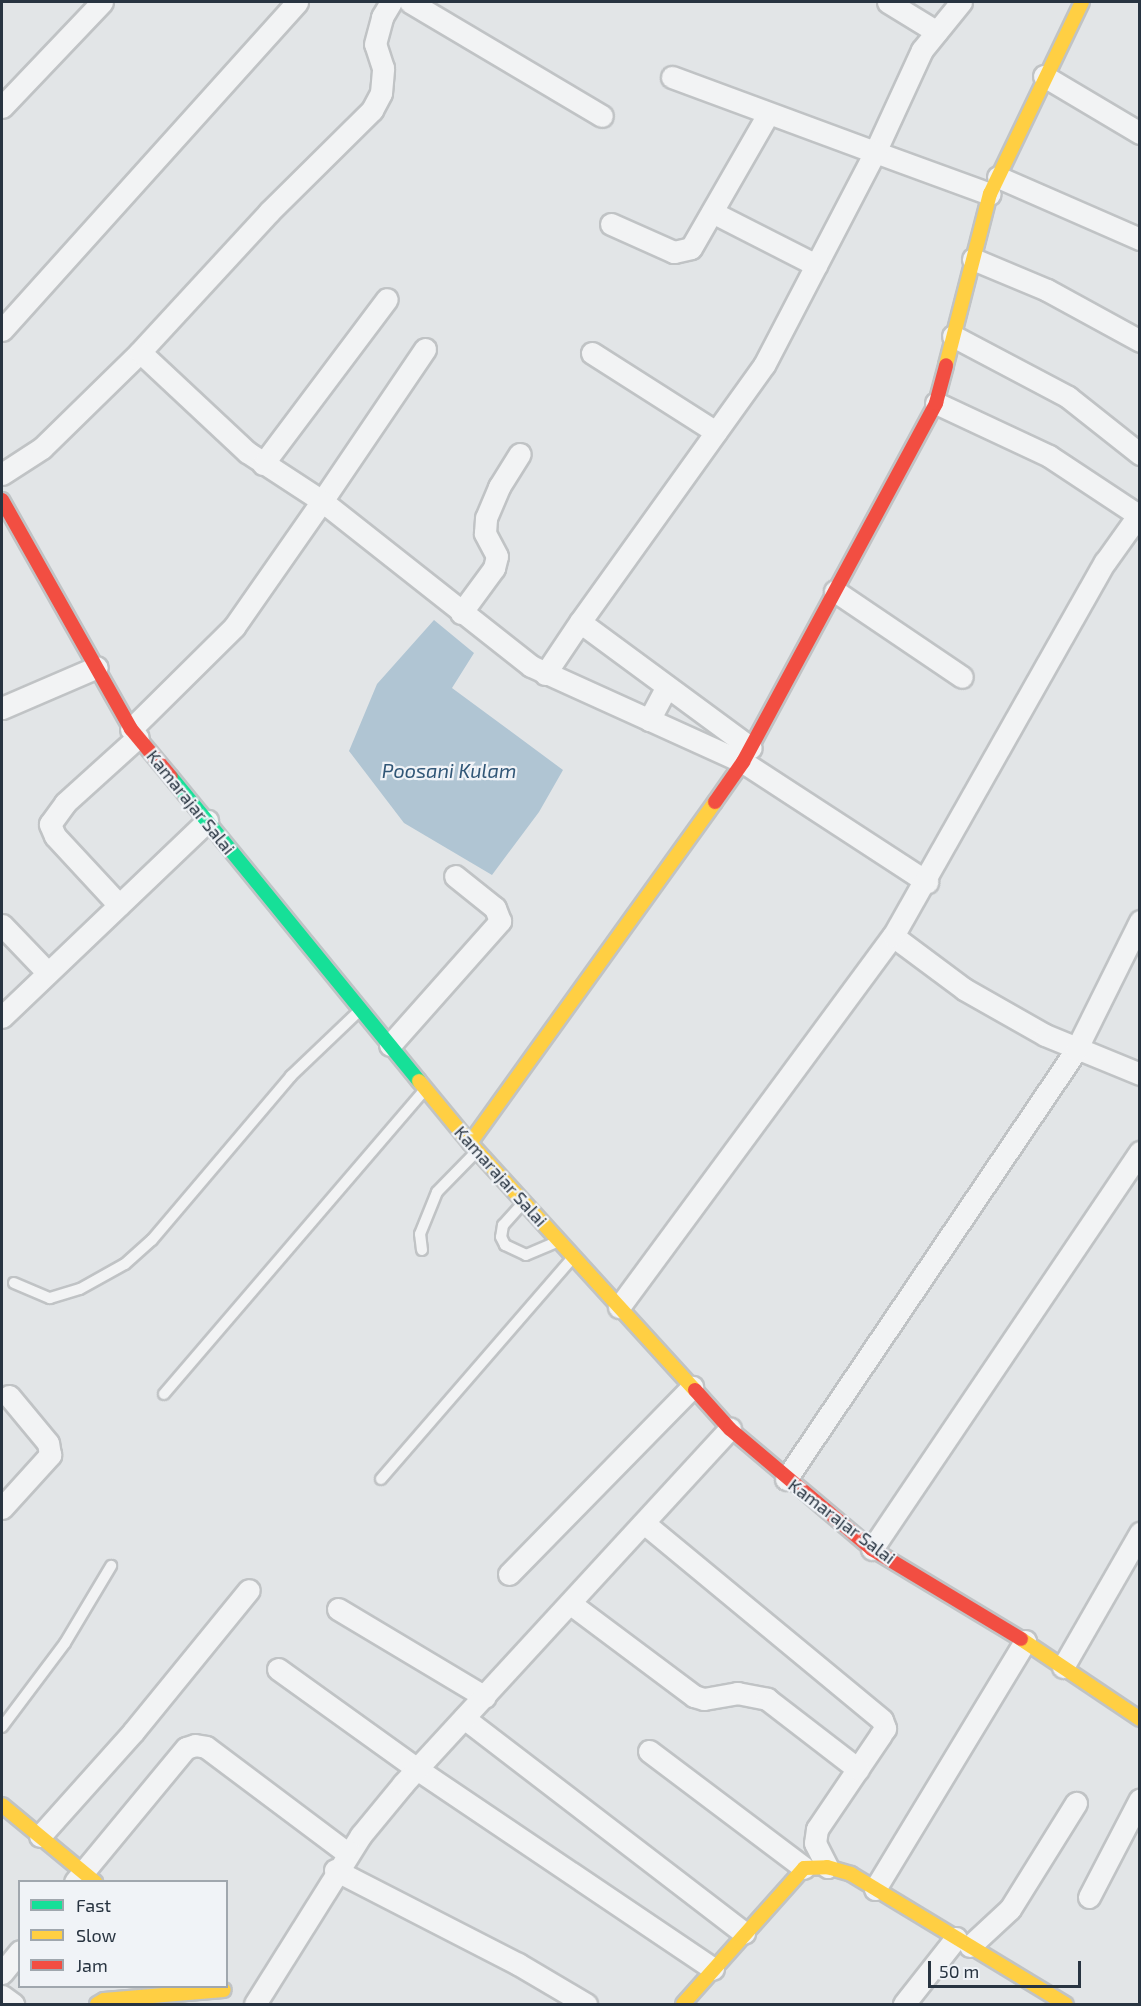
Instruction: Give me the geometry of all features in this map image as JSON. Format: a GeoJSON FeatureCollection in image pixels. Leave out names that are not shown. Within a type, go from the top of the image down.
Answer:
{"type":"FeatureCollection","features":[{"type":"Feature","properties":{"kind":"street"},"geometry":{"type":"LineString","coordinates":[[2,107],[102,2]]}},
{"type":"Feature","properties":{"kind":"street"},"geometry":{"type":"LineString","coordinates":[[2,330],[297,2]]}},
{"type":"Feature","properties":{"kind":"street"},"geometry":{"type":"LineString","coordinates":[[2,474],[42,448],[140,352],[269,212],[372,110],[381,93],[383,68],[375,44],[382,17],[391,2]]}},
{"type":"Feature","properties":{"kind":"street"},"geometry":{"type":"LineString","coordinates":[[410,2],[602,116]]}},
{"type":"Feature","properties":{"kind":"street"},"geometry":{"type":"LineString","coordinates":[[888,2],[937,32]]}},
{"type":"Feature","properties":{"kind":"street"},"geometry":{"type":"LineString","coordinates":[[545,674],[764,365],[875,152],[922,50],[962,2]]}},
{"type":"Feature","properties":{"kind":"street"},"geometry":{"type":"LineString","coordinates":[[474,1147],[747,755],[936,403],[994,186],[1044,76],[1082,2]]}},
{"type":"Feature","properties":{"kind":"street"},"geometry":{"type":"LineString","coordinates":[[1044,76],[1140,133]]}},
{"type":"Feature","properties":{"kind":"street"},"geometry":{"type":"LineString","coordinates":[[672,77],[875,152],[994,186],[1140,239]]}},
{"type":"Feature","properties":{"kind":"street"},"geometry":{"type":"LineString","coordinates":[[611,224],[682,253],[691,248],[768,114]]}},
{"type":"Feature","properties":{"kind":"street"},"geometry":{"type":"LineString","coordinates":[[712,212],[816,265]]}},
{"type":"Feature","properties":{"kind":"street"},"geometry":{"type":"LineString","coordinates":[[973,259],[1047,290],[1140,341]]}},
{"type":"Feature","properties":{"kind":"street"},"geometry":{"type":"LineString","coordinates":[[263,464],[387,299]]}},
{"type":"Feature","properties":{"kind":"street"},"geometry":{"type":"LineString","coordinates":[[953,336],[1068,397],[1140,454]]}},
{"type":"Feature","properties":{"kind":"street"},"geometry":{"type":"LineString","coordinates":[[119,905],[55,837],[50,824],[65,803],[135,733],[234,627],[425,349]]}},
{"type":"Feature","properties":{"kind":"street"},"geometry":{"type":"LineString","coordinates":[[140,352],[263,464],[322,501],[461,613],[545,674],[649,720],[747,755]]}},
{"type":"Feature","properties":{"kind":"street"},"geometry":{"type":"LineString","coordinates":[[592,353],[716,432]]}},
{"type":"Feature","properties":{"kind":"street"},"geometry":{"type":"LineString","coordinates":[[620,1307],[893,936],[927,882],[1105,562],[1139,514],[1049,456],[936,403]]}},
{"type":"Feature","properties":{"kind":"street"},"geometry":{"type":"LineString","coordinates":[[461,613],[494,568],[497,556],[485,533],[486,518],[499,487],[520,454]]}},
{"type":"Feature","properties":{"kind":"street","name":"Kamarajar Salai"},"geometry":{"type":"LineString","coordinates":[[2,500],[135,733],[474,1147],[730,1429],[786,1479],[872,1549],[1025,1641],[1140,1719]]}},
{"type":"Feature","properties":{"kind":"street"},"geometry":{"type":"LineString","coordinates":[[835,591],[962,677]]}},
{"type":"Feature","properties":{"kind":"street"},"geometry":{"type":"LineString","coordinates":[[580,622],[667,687],[747,755],[927,882]]}},
{"type":"Feature","properties":{"kind":"street"},"geometry":{"type":"LineString","coordinates":[[2,708],[97,668]]}},
{"type":"Feature","properties":{"kind":"street"},"geometry":{"type":"LineString","coordinates":[[649,720],[667,687]]}},
{"type":"Feature","properties":{"kind":"street"},"geometry":{"type":"LineString","coordinates":[[2,1017],[207,821]]}},
{"type":"Feature","properties":{"kind":"street"},"geometry":{"type":"LineString","coordinates":[[390,1045],[500,921],[495,908],[455,876]]}},
{"type":"Feature","properties":{"kind":"street"},"geometry":{"type":"LineString","coordinates":[[2,925],[48,973]]}},
{"type":"Feature","properties":{"kind":"street"},"geometry":{"type":"LineString","coordinates":[[786,1479],[1076,1050],[1137,931]]}},
{"type":"Feature","properties":{"kind":"street"},"geometry":{"type":"LineString","coordinates":[[893,936],[964,989],[1076,1050],[1140,1074]]}},
{"type":"Feature","properties":{"kind":"street"},"geometry":{"type":"LineString","coordinates":[[872,1549],[1140,1152]]}},
{"type":"Feature","properties":{"kind":"street"},"geometry":{"type":"LineString","coordinates":[[509,1574],[692,1387]]}},
{"type":"Feature","properties":{"kind":"street"},"geometry":{"type":"LineString","coordinates":[[2,1508],[50,1455],[48,1443],[9,1396]]}},
{"type":"Feature","properties":{"kind":"street"},"geometry":{"type":"LineString","coordinates":[[255,2004],[341,1861],[417,1769],[730,1429]]}},
{"type":"Feature","properties":{"kind":"street"},"geometry":{"type":"LineString","coordinates":[[644,1523],[882,1720],[885,1728],[817,1829],[815,1843],[827,1868]]}},
{"type":"Feature","properties":{"kind":"street"},"geometry":{"type":"LineString","coordinates":[[1063,1667],[1140,1533]]}},
{"type":"Feature","properties":{"kind":"street"},"geometry":{"type":"LineString","coordinates":[[40,1836],[133,1732],[249,1590]]}},
{"type":"Feature","properties":{"kind":"street"},"geometry":{"type":"LineString","coordinates":[[571,1604],[694,1696],[704,1699],[737,1693],[767,1699],[858,1769]]}},
{"type":"Feature","properties":{"kind":"street"},"geometry":{"type":"LineString","coordinates":[[338,1609],[485,1697]]}},
{"type":"Feature","properties":{"kind":"street"},"geometry":{"type":"LineString","coordinates":[[875,1889],[1025,1641]]}},
{"type":"Feature","properties":{"kind":"street"},"geometry":{"type":"LineString","coordinates":[[278,1669],[417,1769],[713,1969]]}},
{"type":"Feature","properties":{"kind":"street"},"geometry":{"type":"LineString","coordinates":[[464,1718],[744,1933]]}},
{"type":"Feature","properties":{"kind":"street"},"geometry":{"type":"LineString","coordinates":[[2,1805],[40,1836],[84,1878],[186,1749],[195,1745],[206,1747],[341,1861],[586,2004]]}},
{"type":"Feature","properties":{"kind":"street"},"geometry":{"type":"LineString","coordinates":[[649,1751],[804,1868],[827,1868],[851,1874],[963,1942],[1041,1998],[1066,2004]]}},
{"type":"Feature","properties":{"kind":"street"},"geometry":{"type":"LineString","coordinates":[[1089,1898],[1140,1799]]}},
{"type":"Feature","properties":{"kind":"street"},"geometry":{"type":"LineString","coordinates":[[904,2004],[963,1942],[1010,1909],[1076,1803]]}},
{"type":"Feature","properties":{"kind":"street"},"geometry":{"type":"LineString","coordinates":[[683,2004],[804,1868]]}},
{"type":"Feature","properties":{"kind":"street"},"geometry":{"type":"LineString","coordinates":[[2,1973],[18,1953]]}},
{"type":"Feature","properties":{"kind":"street"},"geometry":{"type":"LineString","coordinates":[[96,2004],[104,2000],[222,1988],[238,2004]]}},
{"type":"Feature","properties":{"kind":"street"},"geometry":{"type":"LineString","coordinates":[[2,1996],[13,2004]]}},
{"type":"Feature","properties":{"kind":"lane"},"geometry":{"type":"LineString","coordinates":[[14,1283],[50,1298],[80,1289],[125,1264],[152,1240],[291,1076],[361,1009]]}},
{"type":"Feature","properties":{"kind":"lane"},"geometry":{"type":"LineString","coordinates":[[164,1394],[425,1088]]}},
{"type":"Feature","properties":{"kind":"lane"},"geometry":{"type":"LineString","coordinates":[[422,1250],[420,1234],[431,1203],[474,1147]]}},
{"type":"Feature","properties":{"kind":"lane"},"geometry":{"type":"LineString","coordinates":[[524,1202],[503,1225],[501,1237],[505,1245],[526,1255],[559,1241]]}},
{"type":"Feature","properties":{"kind":"lane"},"geometry":{"type":"LineString","coordinates":[[381,1479],[573,1256]]}},
{"type":"Feature","properties":{"kind":"lane"},"geometry":{"type":"LineString","coordinates":[[2,1727],[61,1650],[111,1566]]}},
{"type":"Feature","properties":{"kind":"water","name":"Poosani Kulam"},"geometry":{"type":"Polygon","coordinates":[[[434,620],[474,653],[452,688],[563,770],[539,812],[492,875],[404,823],[349,751],[377,684],[434,620]]]}},
{"type":"Feature","properties":{"kind":"traffic: fast"},"geometry":{"type":"LineString","coordinates":[[171,777],[419,1081]]}},
{"type":"Feature","properties":{"kind":"traffic: slow"},"geometry":{"type":"LineString","coordinates":[[946,365],[990,194],[1082,2]]}},
{"type":"Feature","properties":{"kind":"traffic: slow"},"geometry":{"type":"LineString","coordinates":[[470,1143],[715,802]]}},
{"type":"Feature","properties":{"kind":"traffic: slow"},"geometry":{"type":"LineString","coordinates":[[419,1081],[470,1143],[695,1390]]}},
{"type":"Feature","properties":{"kind":"traffic: slow"},"geometry":{"type":"LineString","coordinates":[[1021,1639],[1140,1719]]}},
{"type":"Feature","properties":{"kind":"traffic: slow"},"geometry":{"type":"LineString","coordinates":[[2,1805],[93,1880]]}},
{"type":"Feature","properties":{"kind":"traffic: slow"},"geometry":{"type":"LineString","coordinates":[[683,2004],[804,1868],[827,1867],[851,1874],[1066,2004]]}},
{"type":"Feature","properties":{"kind":"traffic: slow"},"geometry":{"type":"LineString","coordinates":[[97,2004],[104,2000],[224,1990]]}},
{"type":"Feature","properties":{"kind":"traffic: jam"},"geometry":{"type":"LineString","coordinates":[[715,802],[743,762],[936,403],[946,365]]}},
{"type":"Feature","properties":{"kind":"traffic: jam"},"geometry":{"type":"LineString","coordinates":[[2,500],[131,729],[171,777]]}},
{"type":"Feature","properties":{"kind":"traffic: jam"},"geometry":{"type":"LineString","coordinates":[[695,1390],[730,1429],[872,1549],[1021,1639]]}}]}
